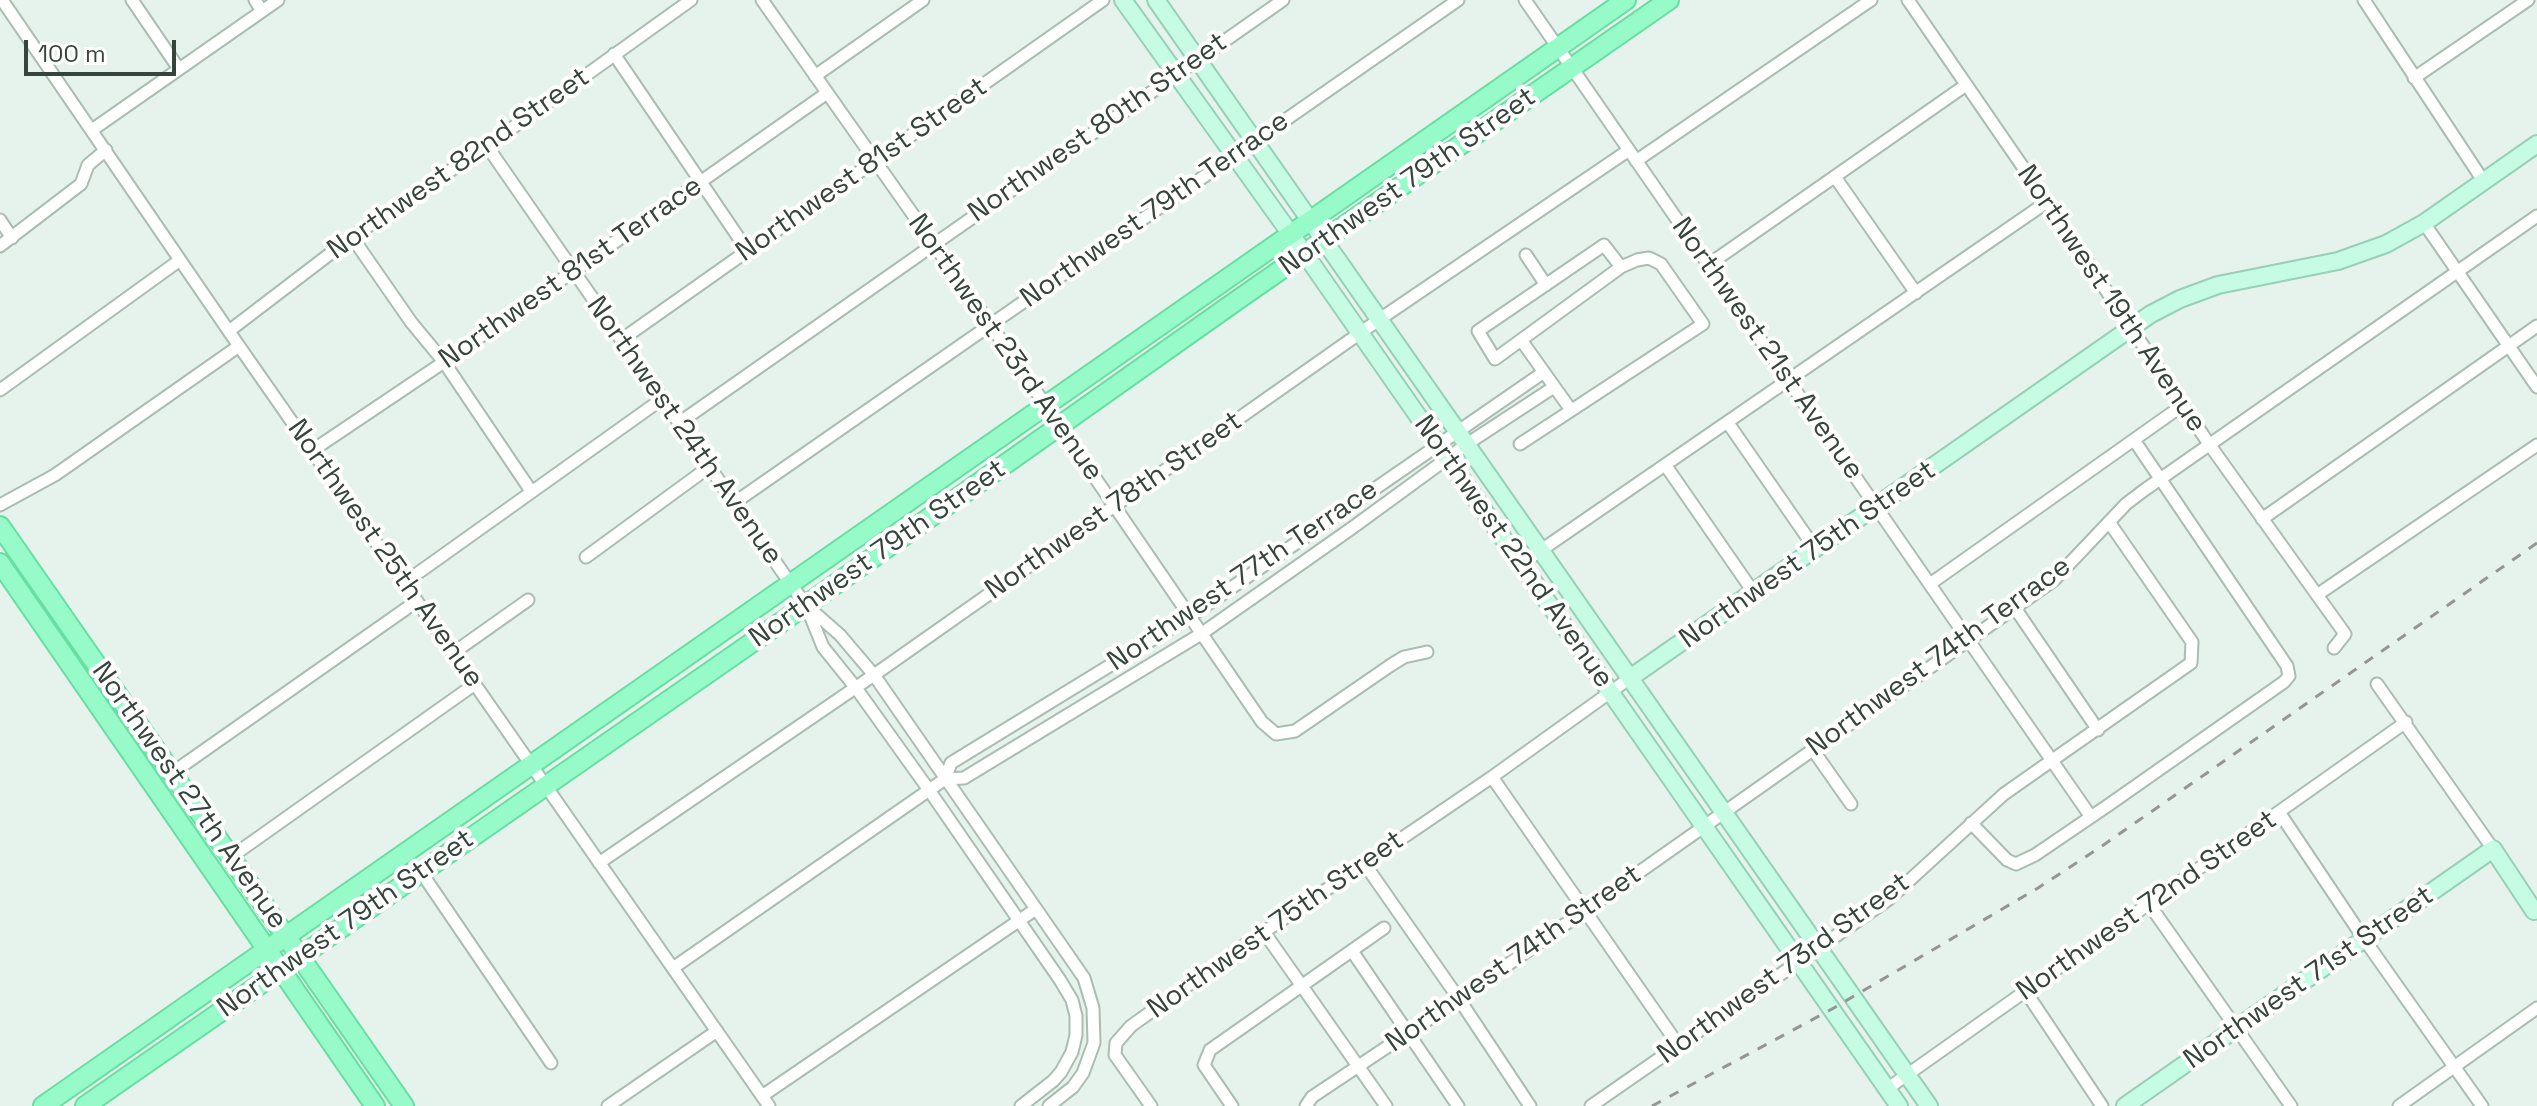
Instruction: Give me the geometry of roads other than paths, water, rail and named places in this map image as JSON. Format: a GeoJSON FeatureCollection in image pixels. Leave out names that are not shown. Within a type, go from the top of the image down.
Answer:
{"type":"FeatureCollection","features":[{"type":"Feature","properties":{"kind":"main road","name":"Northwest 22nd Avenue"},"geometry":{"type":"LineString","coordinates":[[1123,0],[1305,254],[1899,1106]]}},
{"type":"Feature","properties":{"kind":"main road","name":"Northwest 22nd Avenue"},"geometry":{"type":"LineString","coordinates":[[1156,0],[1928,1106]]}},
{"type":"Feature","properties":{"kind":"main road","name":"Northwest 79th Street"},"geometry":{"type":"LineString","coordinates":[[43,1106],[1626,0]]}},
{"type":"Feature","properties":{"kind":"main road","name":"Northwest 79th Street"},"geometry":{"type":"LineString","coordinates":[[85,1106],[1669,0]]}},
{"type":"Feature","properties":{"kind":"main road"},"geometry":{"type":"LineString","coordinates":[[1421,144],[1435,162]]}},
{"type":"Feature","properties":{"kind":"main road","name":"Northwest 75th Street"},"geometry":{"type":"LineString","coordinates":[[1630,678],[2130,327],[2180,299],[2218,285],[2338,261],[2386,244],[2424,223],[2537,144]]}},
{"type":"Feature","properties":{"kind":"main road"},"geometry":{"type":"LineString","coordinates":[[1136,372],[1171,337],[1178,323],[1178,312]]}},
{"type":"Feature","properties":{"kind":"main road"},"geometry":{"type":"LineString","coordinates":[[918,493],[934,515]]}},
{"type":"Feature","properties":{"kind":"main road","name":"Northwest 27th Avenue"},"geometry":{"type":"LineString","coordinates":[[2,531],[404,1106]]}},
{"type":"Feature","properties":{"kind":"main road","name":"Northwest 27th Avenue"},"geometry":{"type":"LineString","coordinates":[[0,563],[375,1106]]}},
{"type":"Feature","properties":{"kind":"main road"},"geometry":{"type":"LineString","coordinates":[[76,672],[95,687],[105,691],[114,688]]}},
{"type":"Feature","properties":{"kind":"main road"},"geometry":{"type":"LineString","coordinates":[[661,673],[676,695]]}},
{"type":"Feature","properties":{"kind":"main road"},"geometry":{"type":"LineString","coordinates":[[108,717],[122,727],[156,770],[172,773]]}},
{"type":"Feature","properties":{"kind":"main road"},"geometry":{"type":"LineString","coordinates":[[2493,849],[2536,912]]}},
{"type":"Feature","properties":{"kind":"main road","name":"Northwest 71st Street"},"geometry":{"type":"LineString","coordinates":[[2125,1106],[2493,849]]}},
{"type":"Feature","properties":{"kind":"main road"},"geometry":{"type":"LineString","coordinates":[[359,1083],[379,1070]]}},
{"type":"Feature","properties":{"kind":"street"},"geometry":{"type":"LineString","coordinates":[[132,0],[179,69]]}},
{"type":"Feature","properties":{"kind":"street"},"geometry":{"type":"LineString","coordinates":[[255,0],[262,11]]}},
{"type":"Feature","properties":{"kind":"street"},"geometry":{"type":"LineString","coordinates":[[92,130],[278,0]]}},
{"type":"Feature","properties":{"kind":"street","name":"Northwest 82nd Street"},"geometry":{"type":"LineString","coordinates":[[229,331],[352,237],[487,146],[691,0]]}},
{"type":"Feature","properties":{"kind":"street","name":"Northwest 23rd Avenue"},"geometry":{"type":"LineString","coordinates":[[762,0],[990,324],[1262,722],[1276,734],[1295,731],[1404,657],[1427,652]]}},
{"type":"Feature","properties":{"kind":"street"},"geometry":{"type":"LineString","coordinates":[[815,76],[923,0]]}},
{"type":"Feature","properties":{"kind":"street","name":"Northwest 81st Street"},"geometry":{"type":"LineString","coordinates":[[621,340],[1103,0]]}},
{"type":"Feature","properties":{"kind":"street","name":"Northwest 80th Street"},"geometry":{"type":"LineString","coordinates":[[679,423],[1283,0]]}},
{"type":"Feature","properties":{"kind":"street","name":"Northwest 79th Terrace"},"geometry":{"type":"LineString","coordinates":[[734,503],[1458,0]]}},
{"type":"Feature","properties":{"kind":"street","name":"Northwest 21st Avenue"},"geometry":{"type":"LineString","coordinates":[[1525,0],[2091,817]]}},
{"type":"Feature","properties":{"kind":"street","name":"Northwest 78th Street"},"geometry":{"type":"LineString","coordinates":[[599,863],[856,688],[1494,240],[1632,156],[1871,0]]}},
{"type":"Feature","properties":{"kind":"street","name":"Northwest 19th Avenue"},"geometry":{"type":"LineString","coordinates":[[1908,0],[2209,444],[2317,595]]}},
{"type":"Feature","properties":{"kind":"street"},"geometry":{"type":"LineString","coordinates":[[2364,0],[2484,182]]}},
{"type":"Feature","properties":{"kind":"street"},"geometry":{"type":"LineString","coordinates":[[2414,78],[2528,0]]}},
{"type":"Feature","properties":{"kind":"street","name":"Northwest 25th Avenue"},"geometry":{"type":"LineString","coordinates":[[6,1],[239,346],[766,1101]]}},
{"type":"Feature","properties":{"kind":"street"},"geometry":{"type":"LineString","coordinates":[[614,54],[747,250]]}},
{"type":"Feature","properties":{"kind":"street"},"geometry":{"type":"LineString","coordinates":[[1708,265],[1966,85]]}},
{"type":"Feature","properties":{"kind":"street","name":"Northwest 81st Terrace"},"geometry":{"type":"LineString","coordinates":[[313,450],[702,183],[827,93]]}},
{"type":"Feature","properties":{"kind":"street","name":"Northwest 24th Avenue"},"geometry":{"type":"LineString","coordinates":[[487,146],[790,583],[806,605],[840,635],[874,675],[1084,978],[1093,1008],[1094,1043],[1083,1073],[1073,1087],[1049,1106]]}},
{"type":"Feature","properties":{"kind":"street"},"geometry":{"type":"LineString","coordinates":[[0,246],[81,184],[88,165],[106,150]]}},
{"type":"Feature","properties":{"kind":"street"},"geometry":{"type":"LineString","coordinates":[[1835,177],[1916,293]]}},
{"type":"Feature","properties":{"kind":"street"},"geometry":{"type":"LineString","coordinates":[[1521,564],[2047,202]]}},
{"type":"Feature","properties":{"kind":"street","name":"Northwest 74th Terrace"},"geometry":{"type":"LineString","coordinates":[[1724,813],[2054,580],[2126,504],[2160,479],[2537,216]]}},
{"type":"Feature","properties":{"kind":"street"},"geometry":{"type":"LineString","coordinates":[[0,220],[12,238]]}},
{"type":"Feature","properties":{"kind":"street"},"geometry":{"type":"LineString","coordinates":[[2424,223],[2537,387]]}},
{"type":"Feature","properties":{"kind":"street"},"geometry":{"type":"LineString","coordinates":[[352,237],[411,322],[444,362],[531,491]]}},
{"type":"Feature","properties":{"kind":"street"},"geometry":{"type":"LineString","coordinates":[[1520,444],[1703,324],[1661,264],[1649,258],[1621,267],[1495,359],[1478,331],[1604,245],[1621,267]]}},
{"type":"Feature","properties":{"kind":"street"},"geometry":{"type":"LineString","coordinates":[[1526,255],[1546,285]]}},
{"type":"Feature","properties":{"kind":"street"},"geometry":{"type":"LineString","coordinates":[[0,390],[180,260]]}},
{"type":"Feature","properties":{"kind":"street"},"geometry":{"type":"LineString","coordinates":[[2262,519],[2537,326]]}},
{"type":"Feature","properties":{"kind":"street"},"geometry":{"type":"LineString","coordinates":[[1521,340],[1571,410]]}},
{"type":"Feature","properties":{"kind":"street"},"geometry":{"type":"LineString","coordinates":[[0,505],[55,475],[239,346]]}},
{"type":"Feature","properties":{"kind":"street","name":"Northwest 77th Terrace"},"geometry":{"type":"LineString","coordinates":[[673,968],[945,779],[964,778],[1201,634],[1544,372]]}},
{"type":"Feature","properties":{"kind":"street","name":"Northwest 77th Terrace"},"geometry":{"type":"LineString","coordinates":[[1462,437],[1554,387]]}},
{"type":"Feature","properties":{"kind":"street"},"geometry":{"type":"LineString","coordinates":[[404,583],[662,399]]}},
{"type":"Feature","properties":{"kind":"street"},"geometry":{"type":"LineString","coordinates":[[1930,584],[2183,405]]}},
{"type":"Feature","properties":{"kind":"street"},"geometry":{"type":"LineString","coordinates":[[1728,423],[1816,550]]}},
{"type":"Feature","properties":{"kind":"street"},"geometry":{"type":"LineString","coordinates":[[1971,823],[2007,860],[2016,864],[2035,855],[2110,804],[2275,689],[2289,676],[2287,666],[2134,440]]}},
{"type":"Feature","properties":{"kind":"street"},"geometry":{"type":"LineString","coordinates":[[2334,648],[2345,634],[2317,595],[2537,445]]}},
{"type":"Feature","properties":{"kind":"street","name":"Northwest 77th Terrace"},"geometry":{"type":"LineString","coordinates":[[945,779],[951,763],[1189,617],[1443,452]]}},
{"type":"Feature","properties":{"kind":"street"},"geometry":{"type":"LineString","coordinates":[[1666,466],[1754,593]]}},
{"type":"Feature","properties":{"kind":"street"},"geometry":{"type":"LineString","coordinates":[[586,557],[709,467]]}},
{"type":"Feature","properties":{"kind":"street","name":"Northwest 73rd Street"},"geometry":{"type":"LineString","coordinates":[[1591,1106],[1889,899],[2004,794],[2191,663],[2192,642],[2109,522]]}},
{"type":"Feature","properties":{"kind":"street"},"geometry":{"type":"LineString","coordinates":[[453,653],[528,600]]}},
{"type":"Feature","properties":{"kind":"street"},"geometry":{"type":"LineString","coordinates":[[172,773],[417,601]]}},
{"type":"Feature","properties":{"kind":"street"},"geometry":{"type":"LineString","coordinates":[[806,605],[823,647],[929,790],[1072,1000],[1076,1016],[1072,1052],[1061,1072],[1021,1106]]}},
{"type":"Feature","properties":{"kind":"street"},"geometry":{"type":"LineString","coordinates":[[2015,608],[2098,730]]}},
{"type":"Feature","properties":{"kind":"street"},"geometry":{"type":"LineString","coordinates":[[1143,645],[1153,663]]}},
{"type":"Feature","properties":{"kind":"street","name":"Northwest 75th Street"},"geometry":{"type":"LineString","coordinates":[[1151,1106],[1115,1055],[1116,1043],[1131,1026],[1630,678]]}},
{"type":"Feature","properties":{"kind":"street"},"geometry":{"type":"LineString","coordinates":[[231,857],[475,684]]}},
{"type":"Feature","properties":{"kind":"street"},"geometry":{"type":"LineString","coordinates":[[2377,684],[2493,849]]}},
{"type":"Feature","properties":{"kind":"street"},"geometry":{"type":"LineString","coordinates":[[1061,695],[1072,712]]}},
{"type":"Feature","properties":{"kind":"street","name":"Northwest 72nd Street"},"geometry":{"type":"LineString","coordinates":[[1887,1089],[2406,722]]}},
{"type":"Feature","properties":{"kind":"street"},"geometry":{"type":"LineString","coordinates":[[1813,750],[1851,804]]}},
{"type":"Feature","properties":{"kind":"street"},"geometry":{"type":"LineString","coordinates":[[1492,777],[1679,1046]]}},
{"type":"Feature","properties":{"kind":"street"},"geometry":{"type":"LineString","coordinates":[[2279,812],[2482,1106]]}},
{"type":"Feature","properties":{"kind":"street","name":"Northwest 74th Street"},"geometry":{"type":"LineString","coordinates":[[1306,1106],[1312,1097],[1459,999],[1724,813]]}},
{"type":"Feature","properties":{"kind":"street"},"geometry":{"type":"LineString","coordinates":[[1364,863],[1530,1106]]}},
{"type":"Feature","properties":{"kind":"street"},"geometry":{"type":"LineString","coordinates":[[421,872],[551,1063]]}},
{"type":"Feature","properties":{"kind":"street"},"geometry":{"type":"LineString","coordinates":[[2149,904],[2291,1106]]}},
{"type":"Feature","properties":{"kind":"street"},"geometry":{"type":"LineString","coordinates":[[766,1101],[1036,909]]}},
{"type":"Feature","properties":{"kind":"street"},"geometry":{"type":"LineString","coordinates":[[1232,1106],[1204,1065],[1210,1050],[1384,928]]}},
{"type":"Feature","properties":{"kind":"street"},"geometry":{"type":"LineString","coordinates":[[1264,932],[1386,1106]]}},
{"type":"Feature","properties":{"kind":"street"},"geometry":{"type":"LineString","coordinates":[[1352,951],[1458,1106]]}},
{"type":"Feature","properties":{"kind":"street"},"geometry":{"type":"LineString","coordinates":[[2026,992],[2102,1106]]}},
{"type":"Feature","properties":{"kind":"street"},"geometry":{"type":"LineString","coordinates":[[2399,1106],[2537,1008]]}},
{"type":"Feature","properties":{"kind":"street"},"geometry":{"type":"LineString","coordinates":[[608,1106],[717,1031]]}},
{"type":"Feature","properties":{"kind":"railway"},"geometry":{"type":"LineString","coordinates":[[1652,1106],[1832,1009],[2038,888],[2537,543]]}}]}
